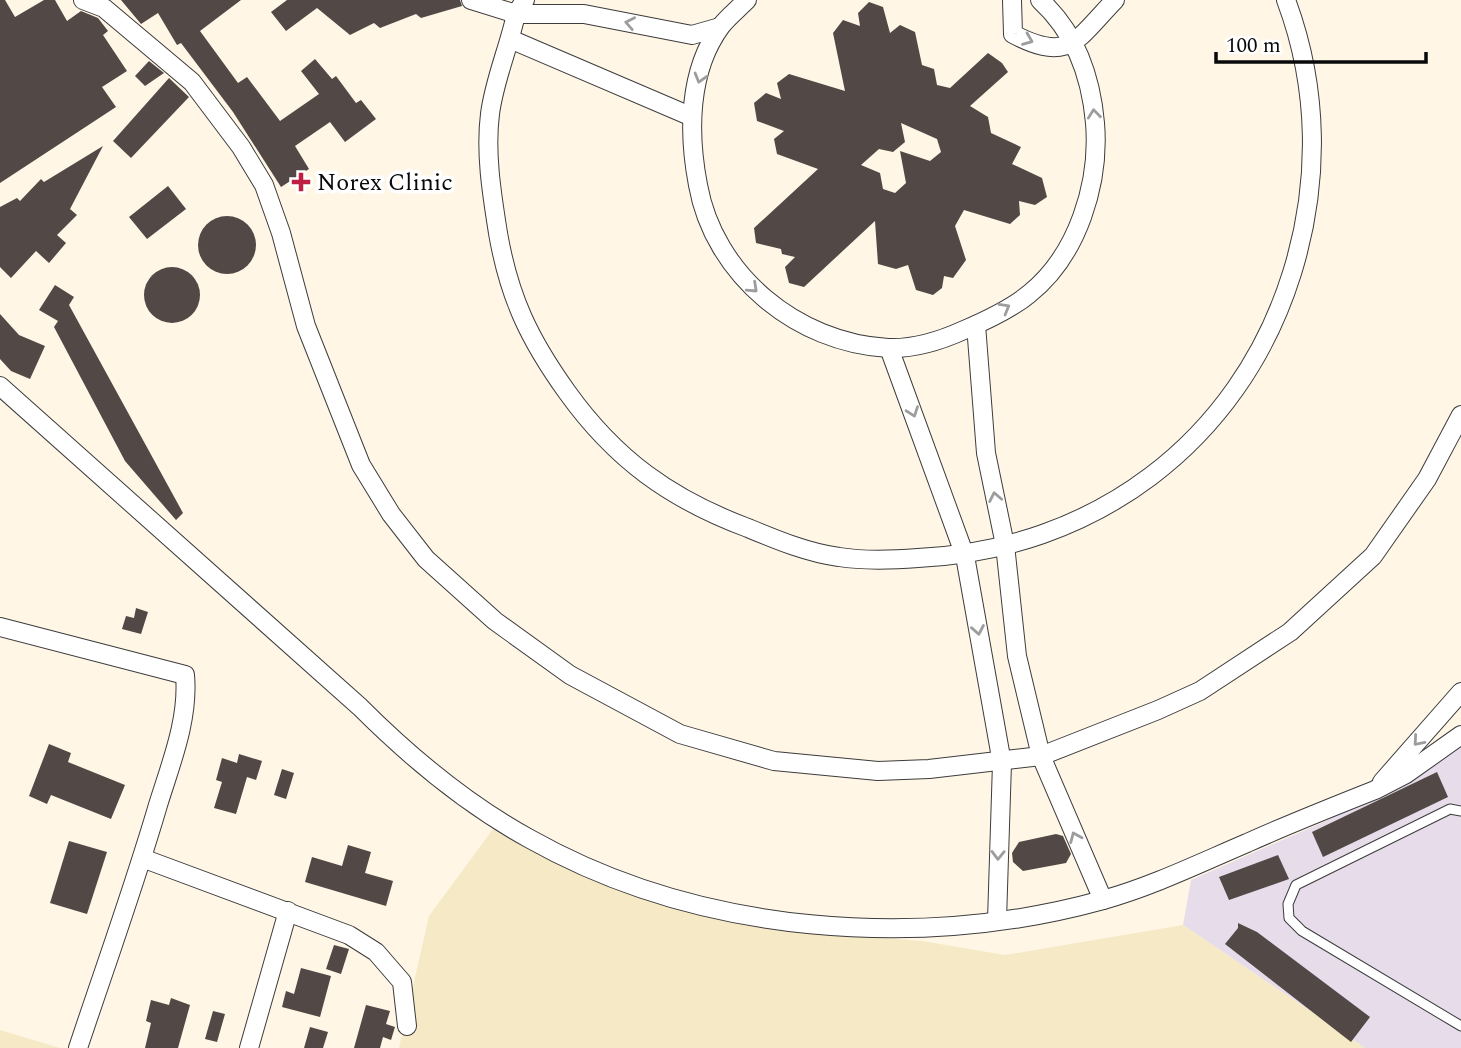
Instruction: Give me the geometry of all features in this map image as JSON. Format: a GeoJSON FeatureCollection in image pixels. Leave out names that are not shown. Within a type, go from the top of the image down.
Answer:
{"type":"FeatureCollection","features":[{"type":"Feature","properties":{"kind":"street"},"geometry":{"type":"LineString","coordinates":[[83,0],[104,8],[192,82],[241,147],[268,197],[281,233],[306,326],[332,399],[361,465],[391,514],[426,559],[495,621],[570,675],[680,734],[774,761],[878,771],[1002,763],[1041,757],[1200,691],[1290,632],[1373,555],[1427,479],[1461,415]]}},
{"type":"Feature","properties":{"kind":"street"},"geometry":{"type":"LineString","coordinates":[[471,0],[584,14],[692,35],[720,27]]}},
{"type":"Feature","properties":{"kind":"street"},"geometry":{"type":"LineString","coordinates":[[747,0],[720,27],[707,53],[690,116],[700,194],[713,231],[749,285],[795,322],[835,339],[890,348],[941,340],[976,325],[1029,294],[1053,268],[1076,233],[1090,193],[1097,148],[1093,104],[1085,67],[1073,42],[1040,0]]}},
{"type":"Feature","properties":{"kind":"street"},"geometry":{"type":"LineString","coordinates":[[1012,0],[1013,34],[1055,48],[1068,47],[1115,0]]}},
{"type":"Feature","properties":{"kind":"street"},"geometry":{"type":"LineString","coordinates":[[521,7],[490,114],[491,190],[506,278],[537,350],[587,420],[638,471],[714,516],[786,543],[838,557],[893,559],[965,556],[1041,538],[1128,493],[1172,460],[1228,399],[1273,321],[1298,251],[1307,208],[1313,116],[1298,38],[1286,0]]}},
{"type":"Feature","properties":{"kind":"street"},"geometry":{"type":"LineString","coordinates":[[510,39],[690,116]]}},
{"type":"Feature","properties":{"kind":"street"},"geometry":{"type":"LineString","coordinates":[[976,325],[986,453],[1005,545],[1017,656],[1041,757],[1103,900]]}},
{"type":"Feature","properties":{"kind":"street"},"geometry":{"type":"LineString","coordinates":[[890,348],[965,556],[1002,763],[997,920]]}},
{"type":"Feature","properties":{"kind":"street"},"geometry":{"type":"LineString","coordinates":[[0,386],[360,708],[413,759],[530,839],[615,878],[734,912],[795,924],[906,928],[1032,916],[1103,900],[1145,887],[1375,790],[1406,774],[1461,735]]}},
{"type":"Feature","properties":{"kind":"street"},"geometry":{"type":"LineString","coordinates":[[0,627],[185,675],[187,695],[176,747],[142,859],[78,1048]]}},
{"type":"Feature","properties":{"kind":"street"},"geometry":{"type":"LineString","coordinates":[[1375,790],[1461,692]]}},
{"type":"Feature","properties":{"kind":"street"},"geometry":{"type":"LineString","coordinates":[[142,859],[349,935],[376,952],[402,982],[407,1026]]}},
{"type":"Feature","properties":{"kind":"street"},"geometry":{"type":"LineString","coordinates":[[249,1048],[288,911]]}},
{"type":"Feature","properties":{"kind":"lane"},"geometry":{"type":"LineString","coordinates":[[1461,811],[1450,809],[1296,885],[1288,904],[1289,918],[1302,931],[1461,1026]]}},
{"type":"Feature","properties":{"kind":"shaded area"},"geometry":{"type":"Polygon","coordinates":[[[1461,746],[1461,1048],[1365,1048],[1183,925],[1191,880],[1328,820],[1461,746]]]}},
{"type":"Feature","properties":{"kind":"shaded area"},"geometry":{"type":"Polygon","coordinates":[[[499,821],[640,888],[796,931],[922,941],[1005,955],[1183,925],[1365,1048],[399,1048],[429,916],[499,821]]]}},
{"type":"Feature","properties":{"kind":"shaded area"},"geometry":{"type":"Polygon","coordinates":[[[0,1030],[53,1046],[60,1048],[0,1048],[0,1030]]]}},
{"type":"Feature","properties":{"kind":"building"},"geometry":{"type":"Polygon","coordinates":[[[0,0],[5,0],[15,17],[44,0],[55,0],[67,21],[81,11],[98,18],[108,31],[103,35],[127,71],[102,87],[116,107],[0,183],[0,0]]]}},
{"type":"Feature","properties":{"kind":"building"},"geometry":{"type":"Polygon","coordinates":[[[121,0],[241,0],[200,31],[238,83],[247,77],[280,121],[319,94],[301,71],[315,59],[332,79],[336,76],[356,103],[361,100],[376,119],[345,142],[330,122],[295,146],[309,169],[281,187],[233,112],[181,43],[177,45],[158,13],[141,24],[121,0]]]}},
{"type":"Feature","properties":{"kind":"building"},"geometry":{"type":"Polygon","coordinates":[[[287,0],[460,0],[462,6],[421,18],[416,14],[380,28],[374,23],[350,35],[317,8],[286,31],[271,12],[287,0]]]}},
{"type":"Feature","properties":{"kind":"building"},"geometry":{"type":"Polygon","coordinates":[[[869,2],[883,7],[890,33],[900,25],[915,32],[922,65],[934,69],[937,85],[950,88],[988,53],[1002,63],[1008,72],[970,106],[988,117],[991,133],[1021,147],[1012,164],[1042,178],[1047,197],[1035,205],[1019,201],[1020,215],[1010,224],[964,210],[955,226],[966,260],[953,278],[944,276],[942,288],[933,295],[916,290],[908,265],[896,269],[878,264],[875,221],[804,287],[789,283],[785,267],[795,257],[782,254],[781,249],[756,243],[754,228],[818,169],[777,154],[774,139],[784,131],[757,121],[754,103],[766,93],[781,99],[777,83],[789,74],[845,91],[833,33],[843,20],[860,26],[858,13],[869,2]],[[901,123],[905,142],[893,152],[879,149],[861,165],[880,173],[883,189],[895,193],[906,183],[900,151],[930,161],[941,152],[937,139],[901,123]]]}},
{"type":"Feature","properties":{"kind":"building"},"geometry":{"type":"Polygon","coordinates":[[[149,61],[164,73],[145,86],[135,76],[149,61]]]}},
{"type":"Feature","properties":{"kind":"building"},"geometry":{"type":"Polygon","coordinates":[[[169,78],[189,97],[131,158],[113,141],[169,78]]]}},
{"type":"Feature","properties":{"kind":"building"},"geometry":{"type":"Polygon","coordinates":[[[103,146],[70,209],[77,215],[57,235],[66,243],[49,263],[36,251],[11,278],[0,267],[0,207],[17,198],[20,201],[41,179],[44,182],[103,146]]]}},
{"type":"Feature","properties":{"kind":"building"},"geometry":{"type":"Polygon","coordinates":[[[168,186],[186,209],[147,239],[129,217],[168,186]]]}},
{"type":"Feature","properties":{"kind":"building"},"geometry":{"type":"Polygon","coordinates":[[[227,216],[243,221],[251,229],[256,245],[251,261],[243,269],[227,274],[211,269],[203,261],[198,245],[203,229],[211,221],[227,216]]]}},
{"type":"Feature","properties":{"kind":"building"},"geometry":{"type":"Polygon","coordinates":[[[166,267],[178,267],[188,271],[196,279],[200,295],[196,311],[188,319],[178,323],[166,323],[156,319],[148,311],[144,301],[144,289],[148,279],[156,271],[166,267]]]}},
{"type":"Feature","properties":{"kind":"building"},"geometry":{"type":"Polygon","coordinates":[[[55,285],[74,297],[69,305],[183,513],[176,520],[125,461],[54,327],[58,321],[39,310],[55,285]]]}},
{"type":"Feature","properties":{"kind":"building"},"geometry":{"type":"Polygon","coordinates":[[[0,314],[19,335],[45,346],[30,379],[11,371],[0,359],[0,314]]]}},
{"type":"Feature","properties":{"kind":"building"},"geometry":{"type":"Polygon","coordinates":[[[136,608],[148,612],[141,634],[122,629],[126,616],[134,618],[136,608]]]}},
{"type":"Feature","properties":{"kind":"building"},"geometry":{"type":"Polygon","coordinates":[[[49,744],[71,753],[68,762],[125,785],[111,819],[51,795],[47,804],[29,796],[49,744]]]}},
{"type":"Feature","properties":{"kind":"building"},"geometry":{"type":"Polygon","coordinates":[[[239,754],[262,761],[256,780],[247,777],[236,814],[214,808],[222,782],[216,780],[222,758],[237,763],[239,754]]]}},
{"type":"Feature","properties":{"kind":"building"},"geometry":{"type":"Polygon","coordinates":[[[282,769],[294,773],[286,799],[274,795],[282,769]]]}},
{"type":"Feature","properties":{"kind":"building"},"geometry":{"type":"Polygon","coordinates":[[[1437,772],[1448,797],[1323,857],[1312,832],[1437,772]]]}},
{"type":"Feature","properties":{"kind":"building"},"geometry":{"type":"Polygon","coordinates":[[[1056,834],[1063,836],[1071,854],[1066,863],[1023,871],[1013,862],[1012,853],[1019,842],[1056,834]]]}},
{"type":"Feature","properties":{"kind":"building"},"geometry":{"type":"Polygon","coordinates":[[[69,841],[107,852],[87,914],[50,903],[69,841]]]}},
{"type":"Feature","properties":{"kind":"building"},"geometry":{"type":"Polygon","coordinates":[[[348,845],[371,852],[365,873],[393,881],[386,906],[305,882],[312,857],[342,866],[348,845]]]}},
{"type":"Feature","properties":{"kind":"building"},"geometry":{"type":"Polygon","coordinates":[[[1278,855],[1289,879],[1229,900],[1219,877],[1278,855]]]}},
{"type":"Feature","properties":{"kind":"building"},"geometry":{"type":"Polygon","coordinates":[[[1238,923],[1257,932],[1370,1017],[1351,1042],[1225,944],[1238,928],[1238,923]]]}},
{"type":"Feature","properties":{"kind":"building"},"geometry":{"type":"Polygon","coordinates":[[[334,945],[349,949],[341,974],[326,969],[334,945]]]}},
{"type":"Feature","properties":{"kind":"building"},"geometry":{"type":"Polygon","coordinates":[[[301,968],[331,976],[320,1017],[282,1007],[286,991],[294,994],[301,968]]]}},
{"type":"Feature","properties":{"kind":"building"},"geometry":{"type":"Polygon","coordinates":[[[171,998],[190,1005],[178,1048],[145,1048],[151,1023],[146,1021],[151,1000],[169,1005],[171,998]]]}},
{"type":"Feature","properties":{"kind":"building"},"geometry":{"type":"Polygon","coordinates":[[[366,1005],[390,1011],[386,1024],[395,1027],[391,1040],[383,1037],[380,1048],[354,1048],[366,1005]]]}},
{"type":"Feature","properties":{"kind":"building"},"geometry":{"type":"Polygon","coordinates":[[[213,1011],[225,1014],[217,1042],[205,1039],[213,1011]]]}},
{"type":"Feature","properties":{"kind":"building"},"geometry":{"type":"Polygon","coordinates":[[[310,1027],[328,1032],[323,1048],[304,1048],[310,1027]]]}},
{"type":"Feature","properties":{"kind":"place","name":"Norex Clinic"},"geometry":{"type":"Point","coordinates":[301,182]}}]}
